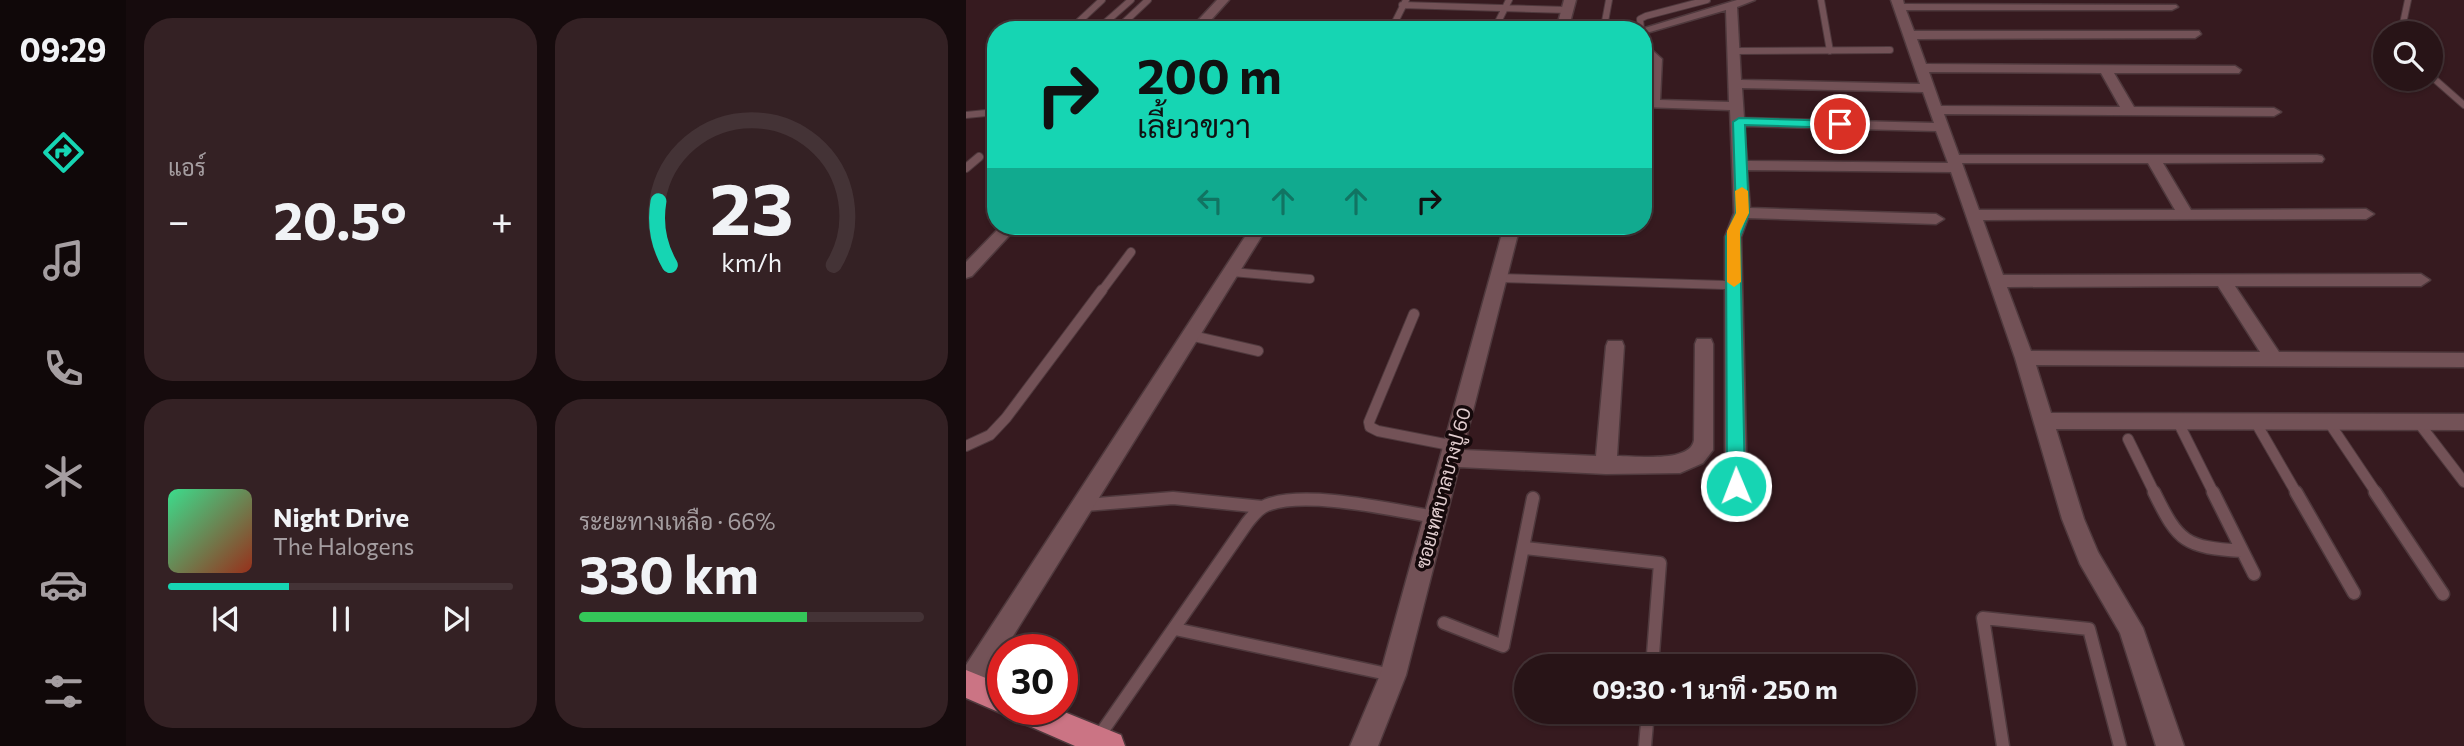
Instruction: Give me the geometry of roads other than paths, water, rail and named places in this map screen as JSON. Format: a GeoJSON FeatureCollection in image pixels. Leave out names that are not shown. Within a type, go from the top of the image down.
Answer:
{"type":"FeatureCollection","features":[{"type":"Feature","properties":{"kind":"highway"},"geometry":{"type":"LineString","coordinates":[[967,685],[987,693]]}},
{"type":"Feature","properties":{"kind":"highway"},"geometry":{"type":"LineString","coordinates":[[1061,725],[1103,743]]}},
{"type":"Feature","properties":{"kind":"street"},"geometry":{"type":"LineString","coordinates":[[1203,21],[1223,0]]}},
{"type":"Feature","properties":{"kind":"street"},"geometry":{"type":"LineString","coordinates":[[1652,27],[1749,0]]}},
{"type":"Feature","properties":{"kind":"street"},"geometry":{"type":"LineString","coordinates":[[2170,746],[2131,628],[2088,557],[2073,519],[2024,358],[1898,4],[2147,20],[2194,34]]}},
{"type":"Feature","properties":{"kind":"street"},"geometry":{"type":"LineString","coordinates":[[1731,5],[1742,213],[1733,237],[1736,486]]}},
{"type":"Feature","properties":{"kind":"street"},"geometry":{"type":"LineString","coordinates":[[1909,35],[2147,20],[2172,7]]}},
{"type":"Feature","properties":{"kind":"street"},"geometry":{"type":"LineString","coordinates":[[1652,55],[1656,59],[1652,81]]}},
{"type":"Feature","properties":{"kind":"street"},"geometry":{"type":"LineString","coordinates":[[1921,68],[2235,70]]}},
{"type":"Feature","properties":{"kind":"street"},"geometry":{"type":"LineString","coordinates":[[2105,69],[2129,111]]}},
{"type":"Feature","properties":{"kind":"street"},"geometry":{"type":"LineString","coordinates":[[1737,84],[1927,88]]}},
{"type":"Feature","properties":{"kind":"street"},"geometry":{"type":"LineString","coordinates":[[1652,103],[1738,106]]}},
{"type":"Feature","properties":{"kind":"street"},"geometry":{"type":"LineString","coordinates":[[1739,122],[2129,111],[2274,112]]}},
{"type":"Feature","properties":{"kind":"street"},"geometry":{"type":"LineString","coordinates":[[2153,159],[2186,215]]}},
{"type":"Feature","properties":{"kind":"street"},"geometry":{"type":"LineString","coordinates":[[1741,165],[2317,159]]}},
{"type":"Feature","properties":{"kind":"street"},"geometry":{"type":"LineString","coordinates":[[1742,213],[1937,219]]}},
{"type":"Feature","properties":{"kind":"street"},"geometry":{"type":"LineString","coordinates":[[1973,215],[2366,214]]}},
{"type":"Feature","properties":{"kind":"street"},"geometry":{"type":"LineString","coordinates":[[966,272],[1001,235]]}},
{"type":"Feature","properties":{"kind":"street"},"geometry":{"type":"LineString","coordinates":[[967,685],[1255,235]]}},
{"type":"Feature","properties":{"kind":"street","name":"ซอยเทศบาลบางปู 60"},"geometry":{"type":"LineString","coordinates":[[1364,746],[1393,675],[1510,235]]}},
{"type":"Feature","properties":{"kind":"street"},"geometry":{"type":"LineString","coordinates":[[1996,281],[2421,280]]}},
{"type":"Feature","properties":{"kind":"street"},"geometry":{"type":"LineString","coordinates":[[2223,281],[2274,359]]}},
{"type":"Feature","properties":{"kind":"street"},"geometry":{"type":"LineString","coordinates":[[1453,452],[1606,465],[1680,464],[1696,457],[1703,450],[1704,344]]}},
{"type":"Feature","properties":{"kind":"street"},"geometry":{"type":"LineString","coordinates":[[1606,465],[1615,345]]}},
{"type":"Feature","properties":{"kind":"street"},"geometry":{"type":"LineString","coordinates":[[2024,358],[2464,360]]}},
{"type":"Feature","properties":{"kind":"street"},"geometry":{"type":"LineString","coordinates":[[2045,421],[2464,422]]}},
{"type":"Feature","properties":{"kind":"lane"},"geometry":{"type":"LineString","coordinates":[[1079,21],[1102,0]]}},
{"type":"Feature","properties":{"kind":"lane"},"geometry":{"type":"LineString","coordinates":[[1107,21],[1130,0]]}},
{"type":"Feature","properties":{"kind":"lane"},"geometry":{"type":"LineString","coordinates":[[1126,21],[1148,0]]}},
{"type":"Feature","properties":{"kind":"lane"},"geometry":{"type":"LineString","coordinates":[[1498,21],[1508,0]]}},
{"type":"Feature","properties":{"kind":"lane"},"geometry":{"type":"LineString","coordinates":[[1605,21],[1609,0]]}},
{"type":"Feature","properties":{"kind":"lane"},"geometry":{"type":"LineString","coordinates":[[1641,21],[1646,16],[1707,0]]}},
{"type":"Feature","properties":{"kind":"lane"},"geometry":{"type":"LineString","coordinates":[[1821,0],[1830,51]]}},
{"type":"Feature","properties":{"kind":"lane"},"geometry":{"type":"LineString","coordinates":[[2404,21],[2408,0]]}},
{"type":"Feature","properties":{"kind":"lane"},"geometry":{"type":"LineString","coordinates":[[1395,21],[1404,3],[1505,8],[1568,5]]}},
{"type":"Feature","properties":{"kind":"lane"},"geometry":{"type":"LineString","coordinates":[[1734,51],[1890,50]]}},
{"type":"Feature","properties":{"kind":"lane"},"geometry":{"type":"LineString","coordinates":[[2443,87],[2464,105]]}},
{"type":"Feature","properties":{"kind":"lane"},"geometry":{"type":"LineString","coordinates":[[966,115],[987,113]]}},
{"type":"Feature","properties":{"kind":"lane"},"geometry":{"type":"LineString","coordinates":[[966,168],[979,157]]}},
{"type":"Feature","properties":{"kind":"lane"},"geometry":{"type":"LineString","coordinates":[[966,446],[990,435],[1006,418],[1131,252]]}},
{"type":"Feature","properties":{"kind":"lane"},"geometry":{"type":"LineString","coordinates":[[1232,272],[1310,279]]}},
{"type":"Feature","properties":{"kind":"lane"},"geometry":{"type":"LineString","coordinates":[[1499,278],[1724,285]]}},
{"type":"Feature","properties":{"kind":"lane"},"geometry":{"type":"LineString","coordinates":[[1414,314],[1369,422],[1370,427],[1453,452]]}},
{"type":"Feature","properties":{"kind":"lane"},"geometry":{"type":"LineString","coordinates":[[1193,336],[1258,351]]}},
{"type":"Feature","properties":{"kind":"lane"},"geometry":{"type":"LineString","coordinates":[[2328,421],[2443,594]]}},
{"type":"Feature","properties":{"kind":"lane"},"geometry":{"type":"LineString","coordinates":[[2178,422],[2254,574]]}},
{"type":"Feature","properties":{"kind":"lane"},"geometry":{"type":"LineString","coordinates":[[2418,422],[2464,482]]}},
{"type":"Feature","properties":{"kind":"lane"},"geometry":{"type":"LineString","coordinates":[[2256,423],[2354,593]]}},
{"type":"Feature","properties":{"kind":"lane"},"geometry":{"type":"LineString","coordinates":[[2128,439],[2172,529],[2183,540],[2199,547],[2242,551]]}},
{"type":"Feature","properties":{"kind":"lane"},"geometry":{"type":"LineString","coordinates":[[1084,505],[1173,498],[1262,507]]}},
{"type":"Feature","properties":{"kind":"lane"},"geometry":{"type":"LineString","coordinates":[[1444,622],[1503,646],[1533,498]]}},
{"type":"Feature","properties":{"kind":"lane"},"geometry":{"type":"LineString","coordinates":[[1103,743],[1175,629],[1239,535],[1262,507],[1274,502],[1306,500],[1436,517]]}},
{"type":"Feature","properties":{"kind":"lane"},"geometry":{"type":"LineString","coordinates":[[1525,548],[1660,562],[1652,654]]}},
{"type":"Feature","properties":{"kind":"lane"},"geometry":{"type":"LineString","coordinates":[[2003,746],[1983,618],[2089,629],[2120,746]]}},
{"type":"Feature","properties":{"kind":"lane"},"geometry":{"type":"LineString","coordinates":[[1175,629],[1393,675]]}},
{"type":"Feature","properties":{"kind":"lane"},"geometry":{"type":"LineString","coordinates":[[1645,746],[1647,724]]}}]}
